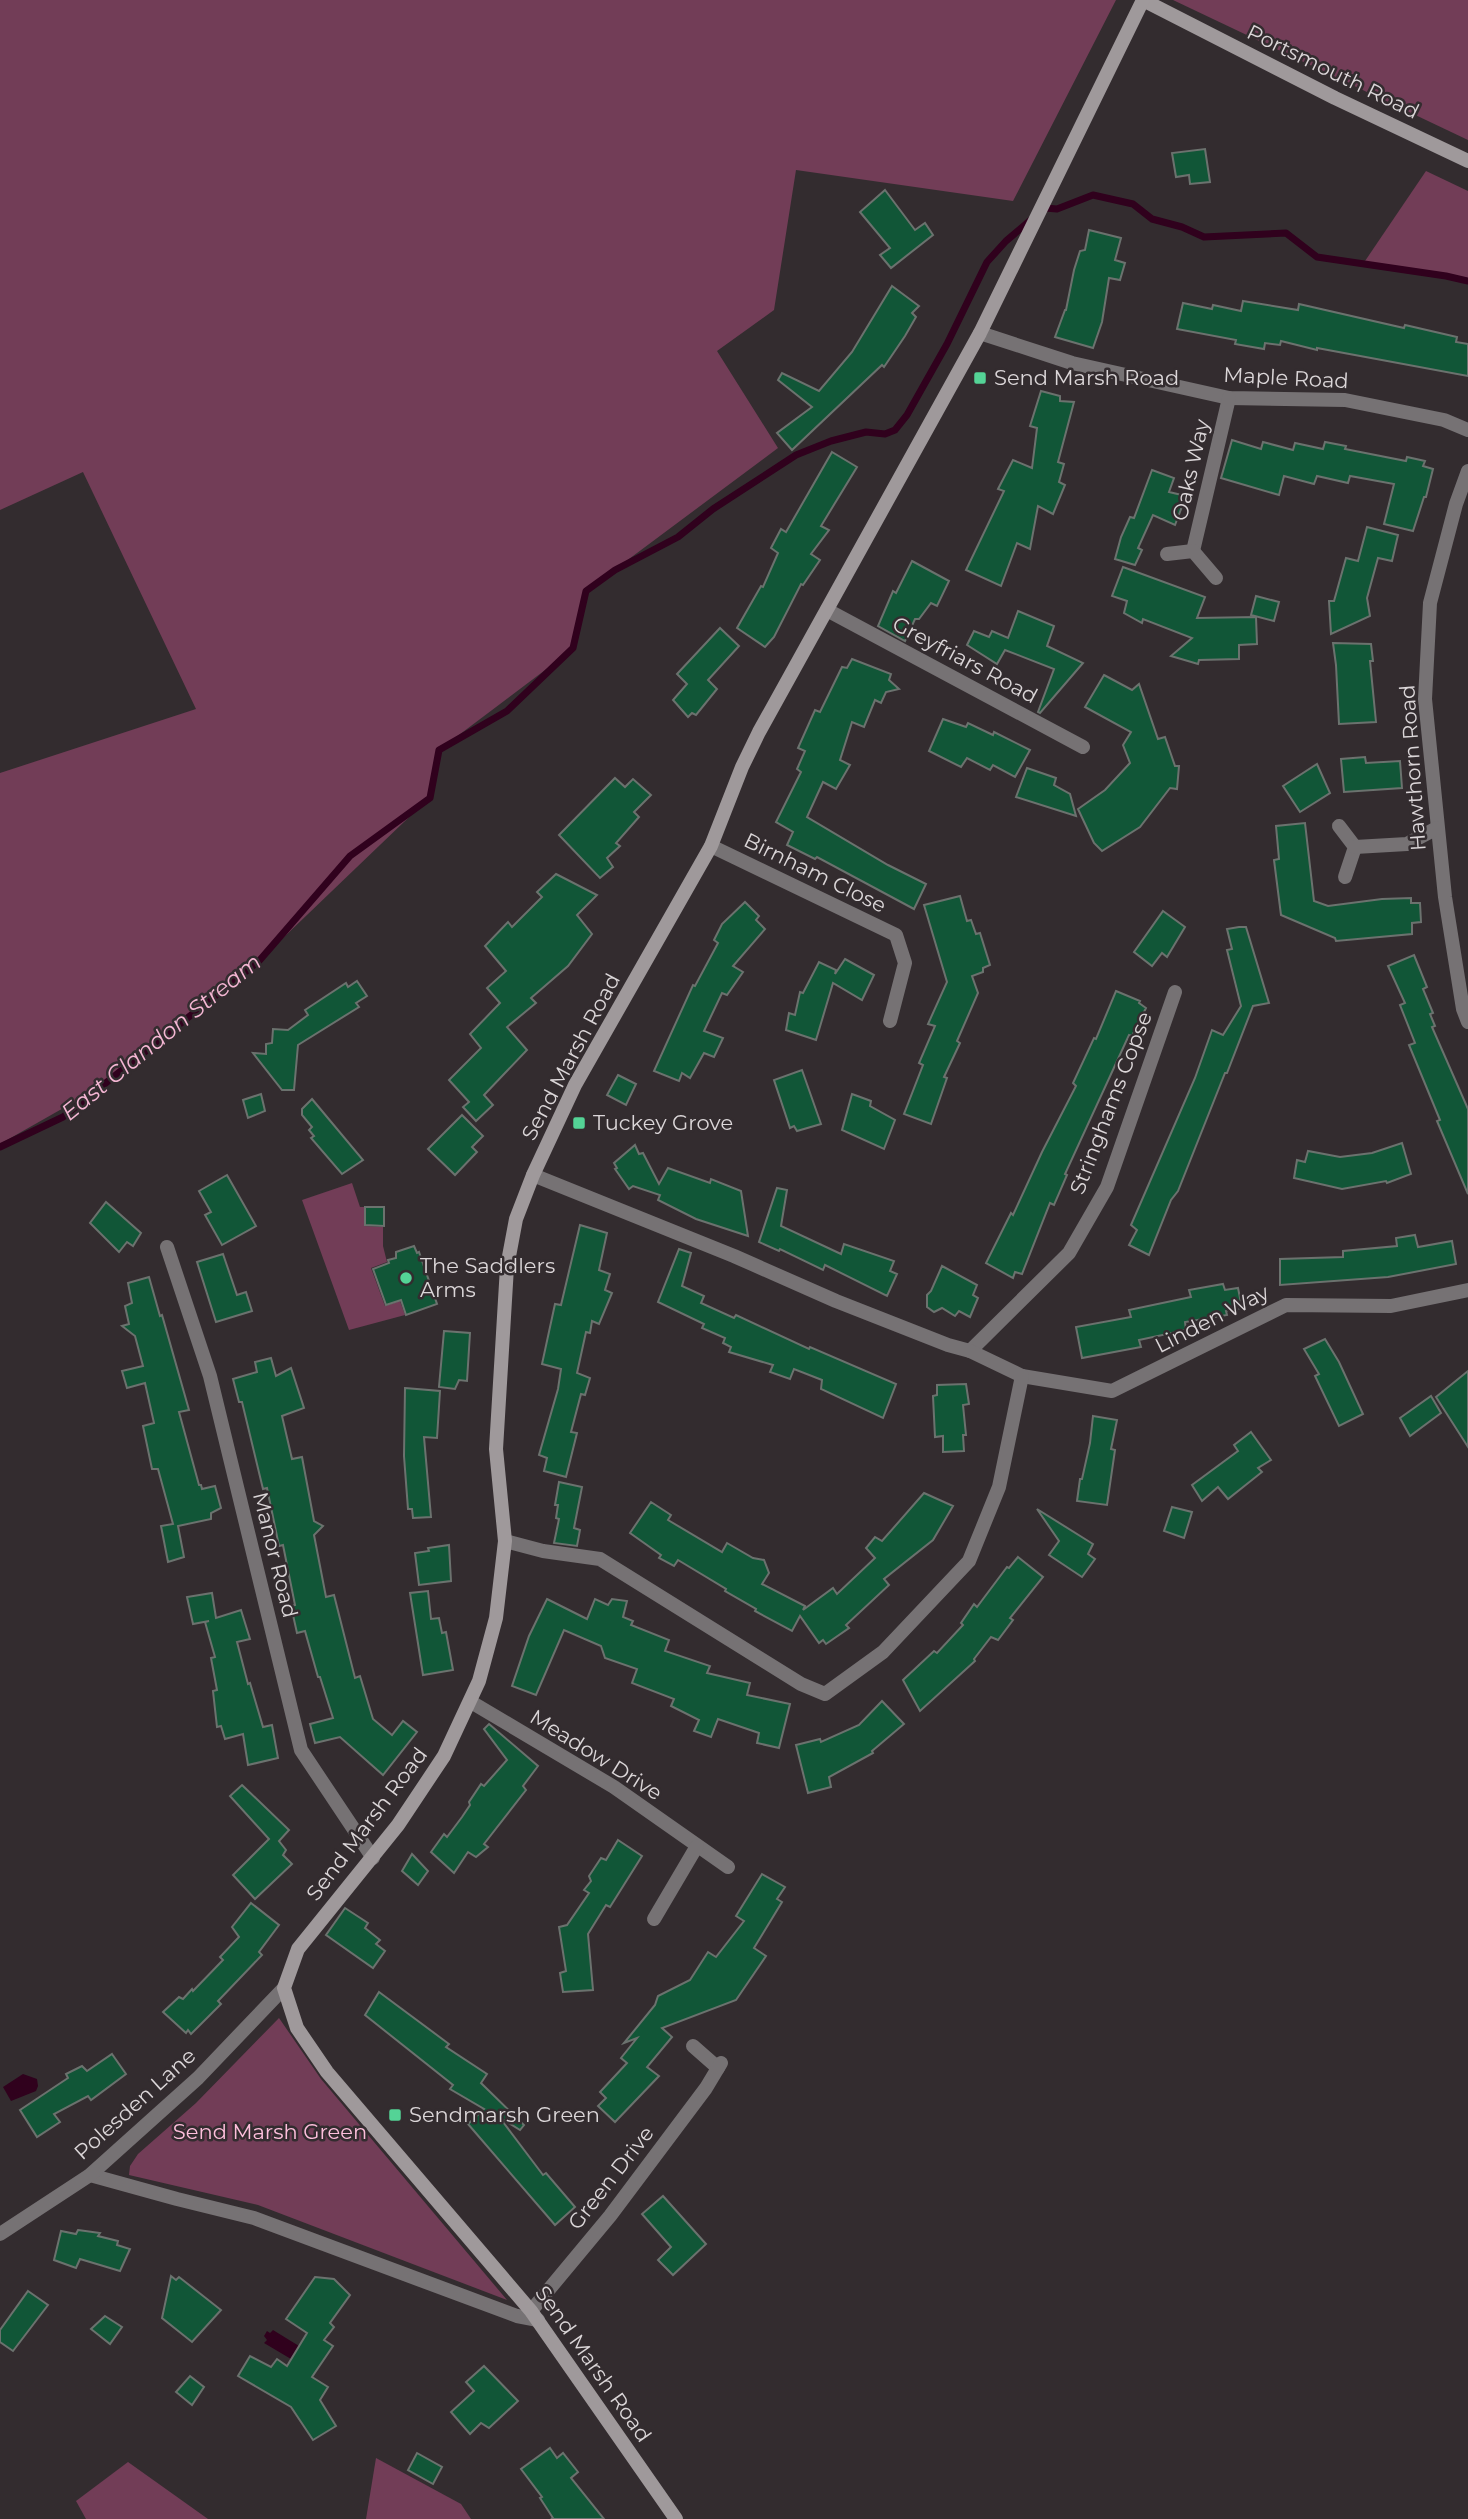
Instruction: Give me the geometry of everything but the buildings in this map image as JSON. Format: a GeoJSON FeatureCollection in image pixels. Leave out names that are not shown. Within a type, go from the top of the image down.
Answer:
{"type":"FeatureCollection","features":[{"type":"Feature","properties":{"kind":"main road","name":"Portsmouth Road"},"geometry":{"type":"LineString","coordinates":[[1143,0],[1468,161]]}},
{"type":"Feature","properties":{"kind":"main road","name":"Send Marsh Road"},"geometry":{"type":"LineString","coordinates":[[676,2519],[534,2315],[327,2072],[297,2028],[284,1988],[298,1949],[373,1858],[444,1756],[479,1681],[496,1618],[505,1541],[496,1449],[507,1267],[516,1219],[533,1175],[575,1085],[712,846],[741,767],[980,333],[1143,0]]}},
{"type":"Feature","properties":{"kind":"street","name":"Maple Road"},"geometry":{"type":"LineString","coordinates":[[980,333],[1084,366],[1230,398],[1345,400],[1444,420],[1468,430]]}},
{"type":"Feature","properties":{"kind":"street","name":"Oaks Way"},"geometry":{"type":"LineString","coordinates":[[1193,551],[1230,398]]}},
{"type":"Feature","properties":{"kind":"street","name":"Hawthorn Road"},"geometry":{"type":"LineString","coordinates":[[1468,471],[1456,504],[1430,603],[1425,699],[1437,828],[1461,997],[1468,1022]]}},
{"type":"Feature","properties":{"kind":"street","name":"Oaks Way"},"geometry":{"type":"LineString","coordinates":[[1167,554],[1193,551]]}},
{"type":"Feature","properties":{"kind":"street","name":"Oaks Way"},"geometry":{"type":"LineString","coordinates":[[1193,551],[1216,578]]}},
{"type":"Feature","properties":{"kind":"street","name":"Greyfriars Road"},"geometry":{"type":"LineString","coordinates":[[827,610],[1083,747]]}},
{"type":"Feature","properties":{"kind":"street"},"geometry":{"type":"LineString","coordinates":[[1339,825],[1355,847]]}},
{"type":"Feature","properties":{"kind":"street"},"geometry":{"type":"LineString","coordinates":[[1355,847],[1407,844],[1437,828]]}},
{"type":"Feature","properties":{"kind":"street","name":"Birnham Close"},"geometry":{"type":"LineString","coordinates":[[712,846],[896,935],[905,963],[890,1021]]}},
{"type":"Feature","properties":{"kind":"street"},"geometry":{"type":"LineString","coordinates":[[1345,877],[1355,847]]}},
{"type":"Feature","properties":{"kind":"street","name":"Stringhams Copse"},"geometry":{"type":"LineString","coordinates":[[970,1351],[1069,1252],[1101,1198],[1175,992]]}},
{"type":"Feature","properties":{"kind":"street"},"geometry":{"type":"LineString","coordinates":[[505,1541],[543,1551],[600,1559],[801,1684],[825,1694],[883,1652],[969,1561],[999,1487],[1022,1376],[970,1351],[836,1301],[734,1256],[533,1175]]}},
{"type":"Feature","properties":{"kind":"street","name":"Manor Road"},"geometry":{"type":"LineString","coordinates":[[167,1247],[210,1376],[301,1749],[373,1858]]}},
{"type":"Feature","properties":{"kind":"street","name":"Linden Way"},"geometry":{"type":"LineString","coordinates":[[1022,1376],[1112,1391],[1286,1305],[1391,1306],[1468,1290]]}},
{"type":"Feature","properties":{"kind":"street","name":"Meadow Drive"},"geometry":{"type":"LineString","coordinates":[[471,1702],[614,1787],[728,1867]]}},
{"type":"Feature","properties":{"kind":"street"},"geometry":{"type":"LineString","coordinates":[[654,1920],[697,1846]]}},
{"type":"Feature","properties":{"kind":"street","name":"Polesden Lane"},"geometry":{"type":"LineString","coordinates":[[0,2234],[90,2175],[198,2078],[284,1988]]}},
{"type":"Feature","properties":{"kind":"street","name":"Green Drive"},"geometry":{"type":"LineString","coordinates":[[534,2315],[720,2066],[693,2046]]}},
{"type":"Feature","properties":{"kind":"street"},"geometry":{"type":"LineString","coordinates":[[90,2175],[254,2218],[517,2316],[534,2315]]}},
{"type":"Feature","properties":{"kind":"green space"},"geometry":{"type":"Polygon","coordinates":[[[0,0],[1116,0],[1013,201],[796,170],[774,310],[717,351],[778,448],[586,591],[573,649],[439,750],[429,798],[259,961],[104,1085],[0,1144],[0,773],[196,709],[83,472],[0,510],[0,0]]]}},
{"type":"Feature","properties":{"kind":"green space"},"geometry":{"type":"Polygon","coordinates":[[[1173,0],[1468,0],[1468,140],[1173,0]]]}},
{"type":"Feature","properties":{"kind":"green space"},"geometry":{"type":"Polygon","coordinates":[[[1426,171],[1468,191],[1468,278],[1363,264],[1426,171]]]}},
{"type":"Feature","properties":{"kind":"green space"},"geometry":{"type":"Polygon","coordinates":[[[352,1183],[360,1207],[364,1207],[364,1226],[383,1227],[383,1246],[387,1262],[371,1268],[385,1306],[400,1301],[405,1315],[349,1330],[302,1200],[352,1183]]]}},
{"type":"Feature","properties":{"kind":"green space","name":"Send Marsh Green"},"geometry":{"type":"Polygon","coordinates":[[[279,2018],[321,2079],[507,2300],[258,2205],[129,2175],[130,2166],[138,2154],[196,2103],[279,2018]]]}},
{"type":"Feature","properties":{"kind":"green space"},"geometry":{"type":"Polygon","coordinates":[[[376,2458],[461,2504],[471,2519],[366,2519],[376,2458]]]}},
{"type":"Feature","properties":{"kind":"green space"},"geometry":{"type":"Polygon","coordinates":[[[128,2462],[208,2519],[86,2519],[76,2501],[128,2462]]]}},
{"type":"Feature","properties":{"kind":"shaded area"},"geometry":{"type":"Polygon","coordinates":[[[23,2074],[37,2079],[36,2091],[11,2101],[3,2087],[23,2074]]]}},
{"type":"Feature","properties":{"kind":"shaded area"},"geometry":{"type":"Polygon","coordinates":[[[273,2330],[299,2346],[291,2359],[264,2343],[267,2340],[264,2336],[267,2331],[270,2333],[273,2330]]]}},
{"type":"Feature","properties":{"kind":"waterway","name":"East Clandon Stream"},"geometry":{"type":"LineString","coordinates":[[1041,211],[1045,208],[1057,209],[1093,195],[1133,204],[1152,219],[1182,227],[1204,237],[1286,233],[1317,257],[1468,281]]}},
{"type":"Feature","properties":{"kind":"waterway","name":"East Clandon Stream"},"geometry":{"type":"LineString","coordinates":[[0,1147],[63,1117],[259,961],[350,856],[430,798],[439,750],[507,711],[573,648],[586,591],[615,570],[678,537],[713,509],[796,455],[831,441],[866,432],[885,434],[895,430],[907,415],[947,344],[987,262],[1032,219]]}},
{"type":"Feature","properties":{"kind":"place","name":"Send Marsh Road"},"geometry":{"type":"Point","coordinates":[980,378]}},
{"type":"Feature","properties":{"kind":"place","name":"Tuckey Grove"},"geometry":{"type":"Point","coordinates":[579,1123]}},
{"type":"Feature","properties":{"kind":"place","name":"The Saddlers Arms"},"geometry":{"type":"Point","coordinates":[406,1278]}},
{"type":"Feature","properties":{"kind":"place","name":"Sendmarsh Green"},"geometry":{"type":"Point","coordinates":[395,2115]}}]}
